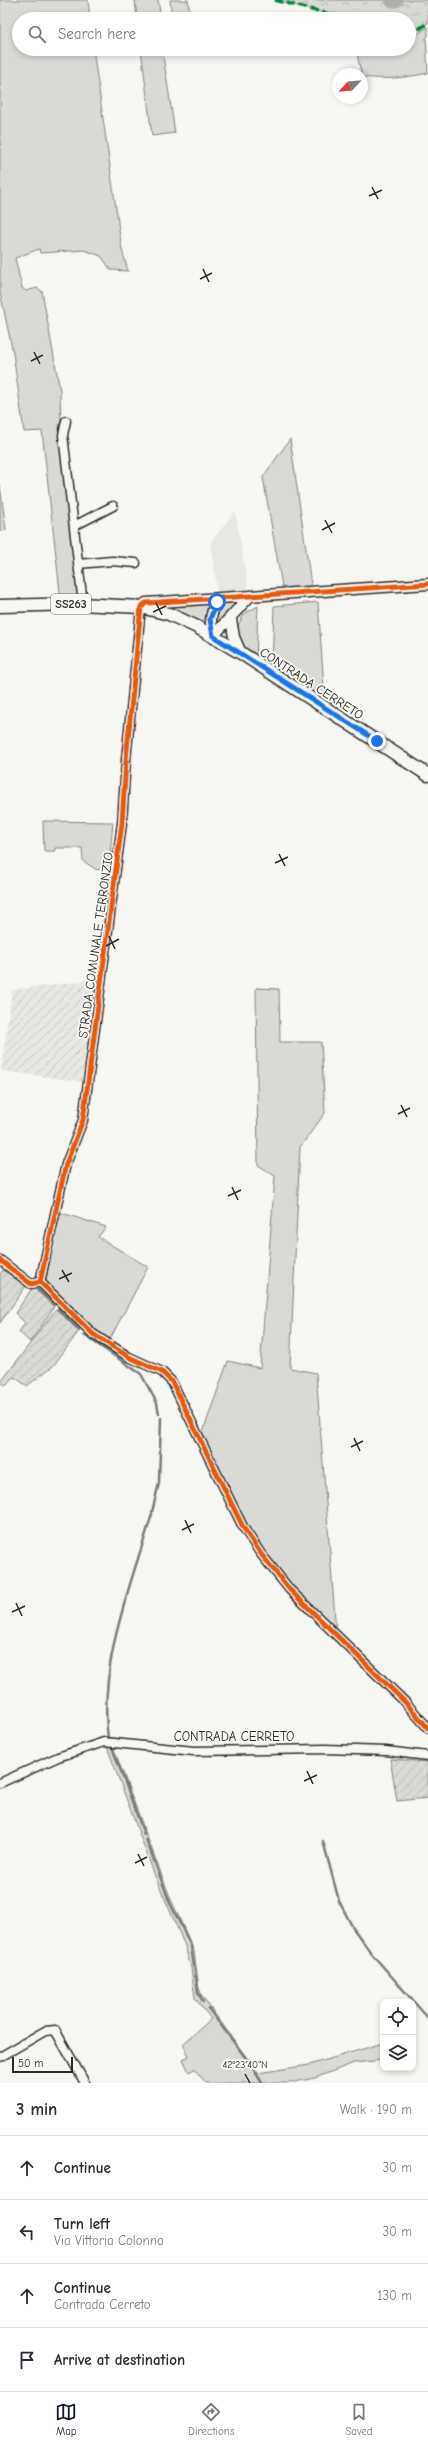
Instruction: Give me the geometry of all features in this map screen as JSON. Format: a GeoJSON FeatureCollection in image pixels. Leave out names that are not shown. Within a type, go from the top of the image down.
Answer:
{"type":"FeatureCollection","features":[{"type":"Feature","properties":{"kind":"main road","name":"SS263"},"geometry":{"type":"LineString","coordinates":[[0,606],[83,604],[141,606],[180,618],[241,653]]}},
{"type":"Feature","properties":{"kind":"main road","name":"CONTRADA CERRETO"},"geometry":{"type":"LineString","coordinates":[[241,653],[428,775]]}},
{"type":"Feature","properties":{"kind":"street"},"geometry":{"type":"LineString","coordinates":[[66,421],[63,436],[83,604]]}},
{"type":"Feature","properties":{"kind":"street"},"geometry":{"type":"LineString","coordinates":[[74,526],[113,506]]}},
{"type":"Feature","properties":{"kind":"street"},"geometry":{"type":"LineString","coordinates":[[78,564],[112,561],[136,563]]}},
{"type":"Feature","properties":{"kind":"street"},"geometry":{"type":"LineString","coordinates":[[141,606],[146,602],[220,599],[428,584]]}},
{"type":"Feature","properties":{"kind":"street"},"geometry":{"type":"LineString","coordinates":[[220,599],[212,613],[210,625],[213,636],[231,619],[250,596]]}},
{"type":"Feature","properties":{"kind":"street","name":"STRADA COMUNALE TERRONZIO"},"geometry":{"type":"LineString","coordinates":[[40,1282],[66,1164],[83,1120],[122,823],[126,760],[141,606]]}},
{"type":"Feature","properties":{"kind":"street"},"geometry":{"type":"LineString","coordinates":[[231,619],[234,640],[241,653]]}},
{"type":"Feature","properties":{"kind":"street"},"geometry":{"type":"LineString","coordinates":[[0,1260],[31,1284],[40,1282],[93,1334],[129,1357],[162,1372],[172,1382],[243,1527],[261,1554],[290,1590],[400,1697],[428,1728]]}},
{"type":"Feature","properties":{"kind":"street","name":"CONTRADA CERRETO"},"geometry":{"type":"LineString","coordinates":[[0,1783],[58,1757],[104,1742],[138,1744],[166,1750],[223,1752],[326,1749],[386,1751],[428,1756]]}},
{"type":"Feature","properties":{"kind":"street"},"geometry":{"type":"LineString","coordinates":[[0,2057],[45,2031],[55,2030],[84,2083]]}},
{"type":"Feature","properties":{"kind":"shaded area"},"geometry":{"type":"Polygon","coordinates":[[[235,511],[249,592],[218,595],[210,543],[235,511]]]}},
{"type":"Feature","properties":{"kind":"shaded area"},"geometry":{"type":"Polygon","coordinates":[[[100,979],[86,1082],[1,1071],[12,990],[100,979]]]}},
{"type":"Feature","properties":{"kind":"green space"},"geometry":{"type":"Polygon","coordinates":[[[0,0],[88,0],[89,12],[12,12],[12,56],[94,56],[122,250],[128,271],[111,270],[101,256],[84,250],[40,253],[39,249],[15,258],[22,288],[26,291],[37,288],[42,291],[60,391],[61,428],[79,601],[61,601],[42,431],[24,432],[13,353],[0,292],[0,0]]]}},
{"type":"Feature","properties":{"kind":"green space"},"geometry":{"type":"Polygon","coordinates":[[[135,0],[158,0],[160,12],[136,12],[135,0]]]}},
{"type":"Feature","properties":{"kind":"green space"},"geometry":{"type":"Polygon","coordinates":[[[170,0],[188,0],[190,12],[171,12],[170,0]]]}},
{"type":"Feature","properties":{"kind":"green space"},"geometry":{"type":"Polygon","coordinates":[[[275,0],[428,0],[428,23],[416,31],[416,12],[320,12],[275,0]]]}},
{"type":"Feature","properties":{"kind":"green space"},"geometry":{"type":"Polygon","coordinates":[[[428,27],[428,36],[426,38],[428,73],[395,78],[368,77],[368,68],[360,68],[358,56],[416,56],[416,35],[428,27]]]}},
{"type":"Feature","properties":{"kind":"green space"},"geometry":{"type":"Polygon","coordinates":[[[142,56],[163,56],[175,133],[152,136],[142,56]]]}},
{"type":"Feature","properties":{"kind":"green space"},"geometry":{"type":"Polygon","coordinates":[[[290,439],[312,591],[283,592],[263,477],[290,439]]]}},
{"type":"Feature","properties":{"kind":"green space"},"geometry":{"type":"Polygon","coordinates":[[[0,485],[6,530],[0,531],[0,485]]]}},
{"type":"Feature","properties":{"kind":"green space"},"geometry":{"type":"Polygon","coordinates":[[[239,600],[226,619],[215,626],[215,613],[224,601],[239,600]]]}},
{"type":"Feature","properties":{"kind":"green space"},"geometry":{"type":"Polygon","coordinates":[[[318,602],[325,703],[272,670],[274,606],[318,602]]]}},
{"type":"Feature","properties":{"kind":"green space"},"geometry":{"type":"Polygon","coordinates":[[[211,604],[208,626],[168,607],[211,604]]]}},
{"type":"Feature","properties":{"kind":"green space"},"geometry":{"type":"Polygon","coordinates":[[[258,606],[256,660],[243,651],[237,628],[244,614],[258,606]]]}},
{"type":"Feature","properties":{"kind":"green space"},"geometry":{"type":"Polygon","coordinates":[[[43,821],[113,822],[109,866],[97,870],[83,861],[82,848],[55,848],[55,851],[44,851],[43,821]]]}},
{"type":"Feature","properties":{"kind":"green space"},"geometry":{"type":"Polygon","coordinates":[[[256,988],[279,989],[280,1042],[321,1042],[325,1113],[300,1147],[290,1368],[316,1373],[336,1631],[285,1581],[247,1529],[201,1437],[228,1361],[260,1368],[275,1176],[258,1165],[256,988]]]}},
{"type":"Feature","properties":{"kind":"green space"},"geometry":{"type":"Polygon","coordinates":[[[59,1212],[106,1227],[98,1237],[148,1267],[109,1341],[99,1334],[48,1284],[46,1280],[59,1212]]]}},
{"type":"Feature","properties":{"kind":"green space"},"geometry":{"type":"Polygon","coordinates":[[[3,1270],[26,1286],[0,1323],[0,1274],[3,1270]]]}},
{"type":"Feature","properties":{"kind":"green space"},"geometry":{"type":"Polygon","coordinates":[[[33,1287],[54,1307],[30,1342],[19,1332],[25,1323],[15,1313],[33,1287]]]}},
{"type":"Feature","properties":{"kind":"green space"},"geometry":{"type":"Polygon","coordinates":[[[56,1309],[79,1331],[53,1366],[27,1386],[14,1377],[6,1386],[1,1382],[56,1309]]]}},
{"type":"Feature","properties":{"kind":"green space"},"geometry":{"type":"Polygon","coordinates":[[[106,1744],[112,1744],[170,1897],[194,1951],[199,1988],[202,1996],[258,2073],[309,2065],[380,2044],[380,2060],[354,2063],[315,2078],[289,2083],[206,2083],[194,2069],[189,2072],[183,2059],[189,2056],[183,2044],[211,2019],[195,1998],[191,1968],[185,1946],[155,1876],[106,1744]]]}},
{"type":"Feature","properties":{"kind":"green space"},"geometry":{"type":"Polygon","coordinates":[[[390,1759],[428,1762],[428,1798],[397,1801],[390,1759]]]}},
{"type":"Feature","properties":{"kind":"waterway"},"geometry":{"type":"LineString","coordinates":[[0,1256],[22,1272]]}},
{"type":"Feature","properties":{"kind":"waterway"},"geometry":{"type":"LineString","coordinates":[[34,1286],[54,1305]]}},
{"type":"Feature","properties":{"kind":"waterway"},"geometry":{"type":"LineString","coordinates":[[58,1309],[79,1330]]}},
{"type":"Feature","properties":{"kind":"waterway"},"geometry":{"type":"LineString","coordinates":[[84,1335],[141,1374],[157,1403],[159,1414]]}},
{"type":"Feature","properties":{"kind":"waterway"},"geometry":{"type":"LineString","coordinates":[[152,1512],[159,1483],[161,1418]]}},
{"type":"Feature","properties":{"kind":"waterway"},"geometry":{"type":"LineString","coordinates":[[108,1739],[106,1711],[112,1654],[126,1596],[152,1514]]}},
{"type":"Feature","properties":{"kind":"waterway"},"geometry":{"type":"LineString","coordinates":[[111,1744],[144,1834]]}},
{"type":"Feature","properties":{"kind":"waterway"},"geometry":{"type":"LineString","coordinates":[[146,1839],[170,1903],[191,1946],[198,1992],[203,2002]]}},
{"type":"Feature","properties":{"kind":"waterway"},"geometry":{"type":"LineString","coordinates":[[323,1841],[339,1901],[353,1928],[371,1953],[428,2018]]}},
{"type":"Feature","properties":{"kind":"waterway"},"geometry":{"type":"LineString","coordinates":[[208,2008],[251,2065],[262,2083]]}},
{"type":"Feature","properties":{"kind":"marked path"},"geometry":{"type":"LineString","coordinates":[[275,0],[320,12]]}},
{"type":"Feature","properties":{"kind":"marked path"},"geometry":{"type":"LineString","coordinates":[[416,31],[428,23]]}},
{"type":"Feature","properties":{"kind":"cycle path"},"geometry":{"type":"LineString","coordinates":[[40,1282],[66,1164],[83,1120],[122,823],[126,760],[141,607],[146,603],[428,584]]}},
{"type":"Feature","properties":{"kind":"cycle path"},"geometry":{"type":"LineString","coordinates":[[0,1260],[31,1284],[40,1282],[93,1334],[129,1357],[162,1372],[172,1382],[243,1527],[261,1554],[290,1590],[405,1702],[428,1728]]}},
{"type":"Feature","properties":{"kind":"route"},"geometry":{"type":"LineString","coordinates":[[217,602],[212,610],[210,619],[213,636],[377,741]]}}]}
